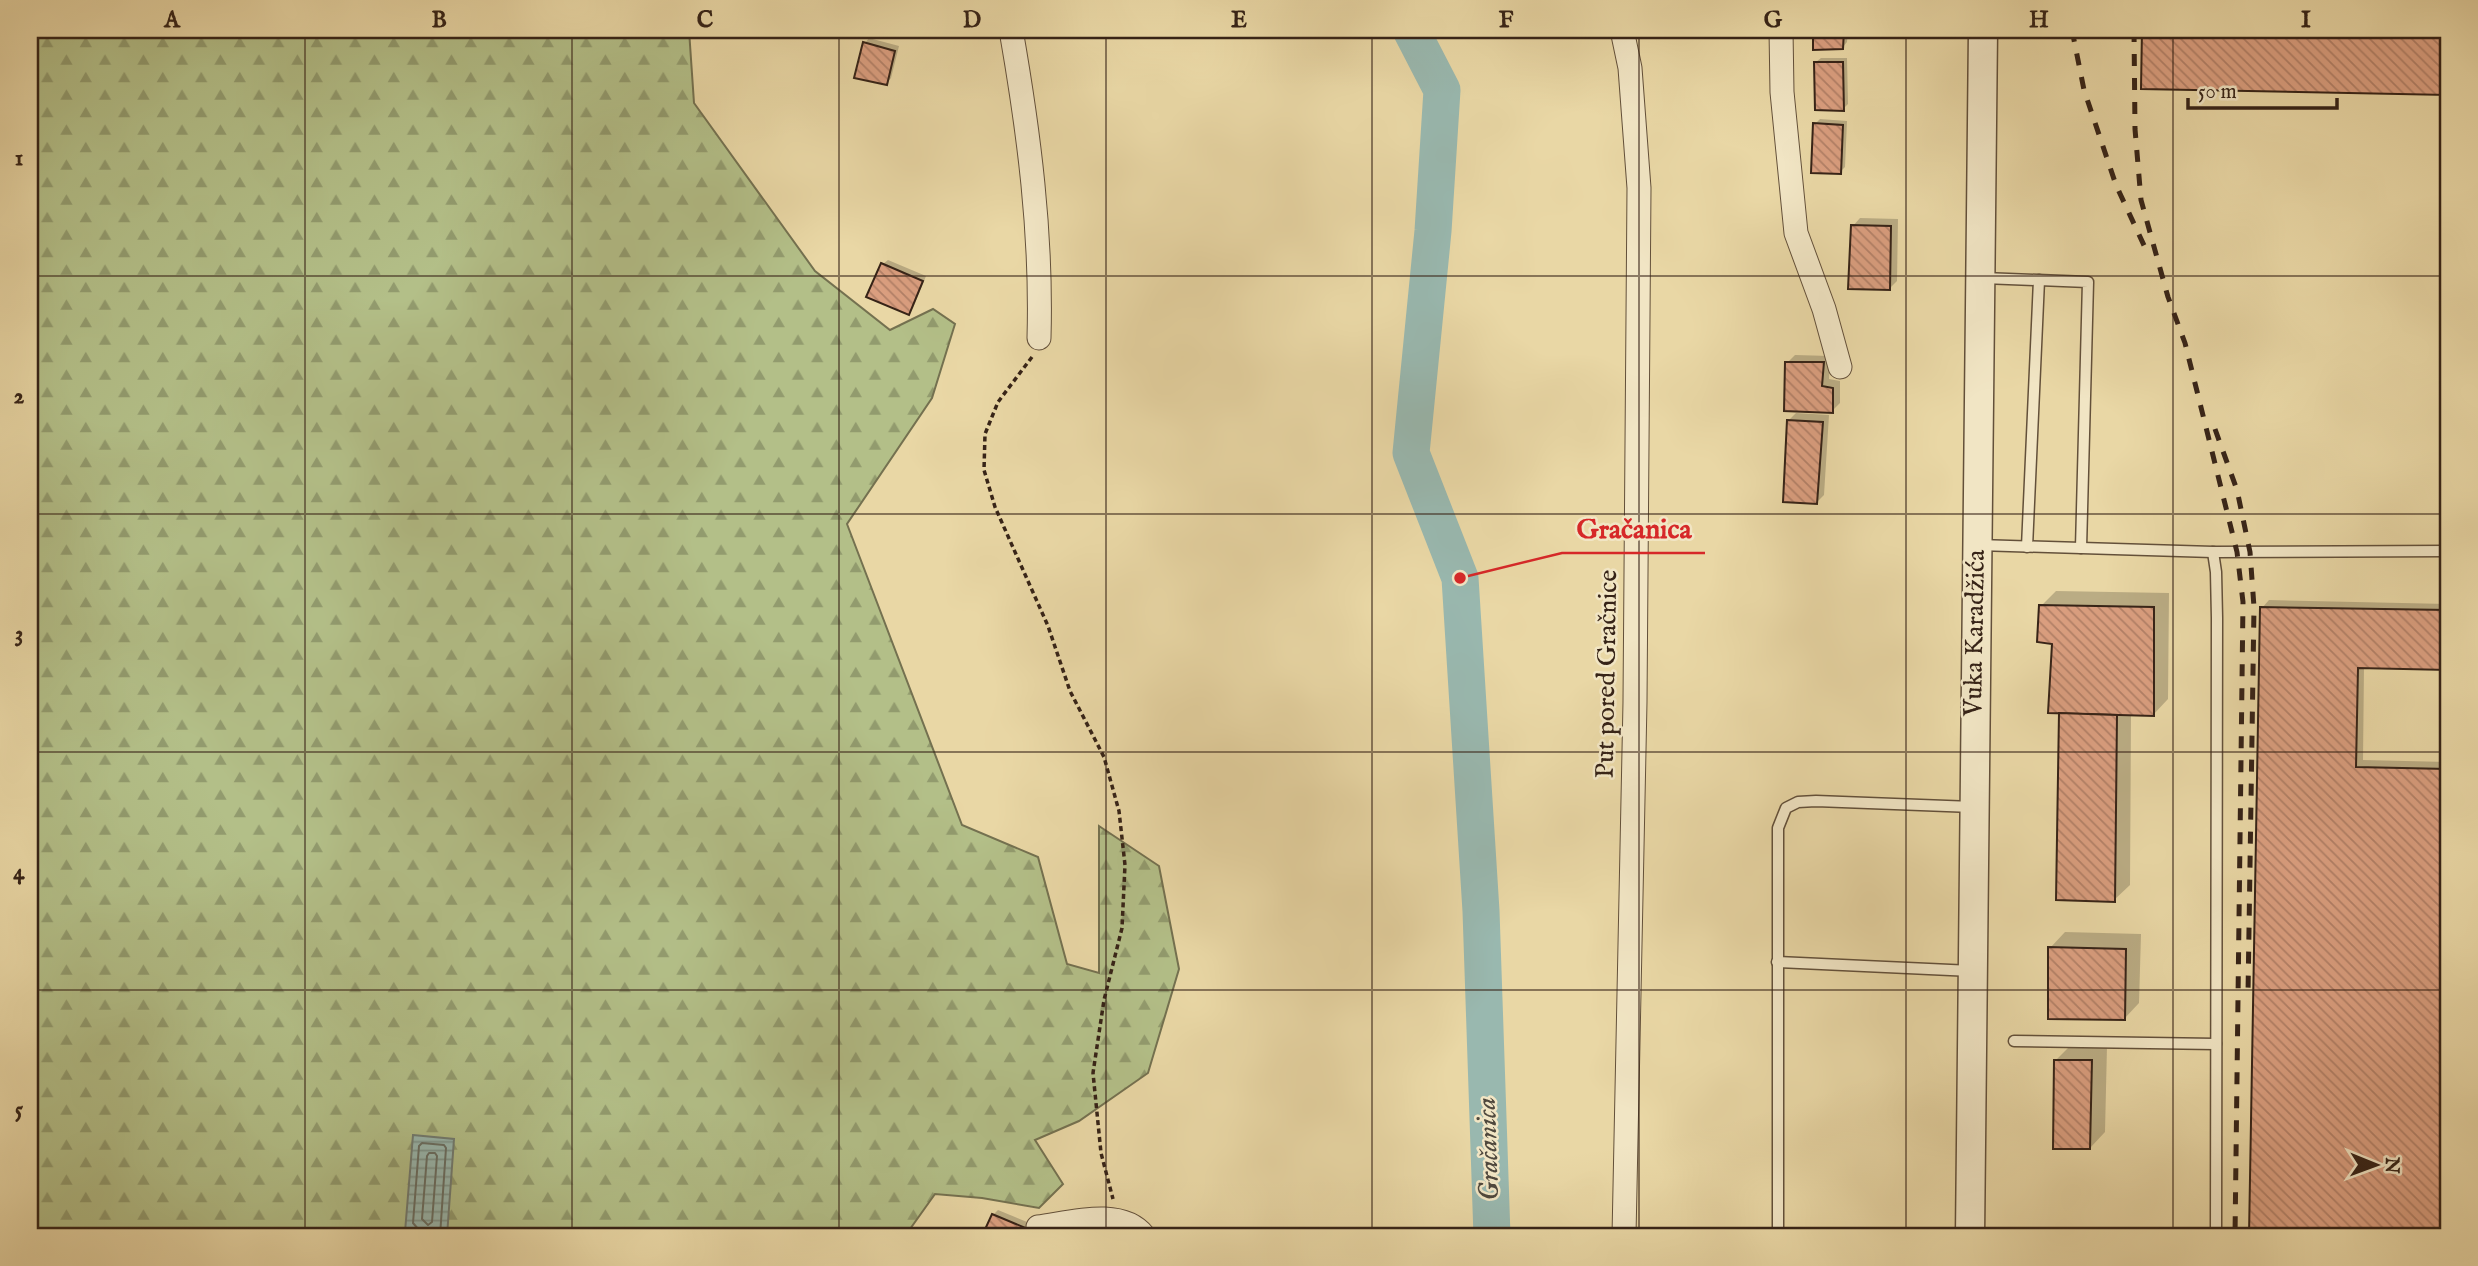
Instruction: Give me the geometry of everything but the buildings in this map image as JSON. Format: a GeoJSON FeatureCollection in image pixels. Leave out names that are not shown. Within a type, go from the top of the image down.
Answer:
{"type":"FeatureCollection","features":[{"type":"Feature","properties":{"kind":"street"},"geometry":{"type":"LineString","coordinates":[[1012,30],[1029,134],[1037,219],[1041,285],[1039,338]]}},
{"type":"Feature","properties":{"kind":"street","name":"Put pored Gračnice"},"geometry":{"type":"LineString","coordinates":[[1622,30],[1630,68],[1639,188],[1636,702],[1625,1236]]}},
{"type":"Feature","properties":{"kind":"street"},"geometry":{"type":"LineString","coordinates":[[1781,30],[1782,92],[1796,233],[1824,309],[1840,367]]}},
{"type":"Feature","properties":{"kind":"street","name":"Vuka Karadžića"},"geometry":{"type":"LineString","coordinates":[[1970,1236],[1983,30]]}},
{"type":"Feature","properties":{"kind":"street"},"geometry":{"type":"LineString","coordinates":[[1038,1227],[1105,1219],[1123,1221],[1139,1230],[1143,1236]]}},
{"type":"Feature","properties":{"kind":"lane"},"geometry":{"type":"LineString","coordinates":[[1979,278],[2088,282],[2081,548]]}},
{"type":"Feature","properties":{"kind":"lane"},"geometry":{"type":"LineString","coordinates":[[2027,547],[2039,280]]}},
{"type":"Feature","properties":{"kind":"lane"},"geometry":{"type":"LineString","coordinates":[[1976,545],[2213,552],[2448,551]]}},
{"type":"Feature","properties":{"kind":"lane"},"geometry":{"type":"LineString","coordinates":[[2213,552],[2217,618],[2216,1236]]}},
{"type":"Feature","properties":{"kind":"lane"},"geometry":{"type":"LineString","coordinates":[[1778,1236],[1778,828],[1786,808],[1798,802],[1816,801],[1973,807]]}},
{"type":"Feature","properties":{"kind":"lane"},"geometry":{"type":"LineString","coordinates":[[1777,962],[1972,971]]}},
{"type":"Feature","properties":{"kind":"lane"},"geometry":{"type":"LineString","coordinates":[[2014,1041],[2216,1044]]}},
{"type":"Feature","properties":{"kind":"path"},"geometry":{"type":"LineString","coordinates":[[1039,338],[1031,359],[998,402],[985,434],[984,470],[995,507],[1048,626],[1070,691],[1104,758],[1119,811],[1125,865],[1122,928],[1104,1000],[1093,1073],[1101,1153],[1110,1191],[1123,1221]]}},
{"type":"Feature","properties":{"kind":"green space"},"geometry":{"type":"Polygon","coordinates":[[[30,30],[689,30],[694,103],[815,271],[890,330],[933,309],[955,324],[932,398],[847,524],[962,825],[1038,857],[1067,964],[1099,973],[1099,826],[1159,866],[1179,969],[1148,1073],[1079,1121],[1035,1140],[1063,1184],[1039,1208],[982,1198],[935,1194],[905,1236],[30,1236],[30,30]]]}},
{"type":"Feature","properties":{"kind":"water"},"geometry":{"type":"Polygon","coordinates":[[[413,1135],[454,1139],[447,1236],[405,1232],[413,1135]]]}},
{"type":"Feature","properties":{"kind":"waterway","name":"Gračanica"},"geometry":{"type":"LineString","coordinates":[[1411,30],[1442,90],[1433,231],[1411,453],[1460,578],[1481,911],[1492,1236]]}},
{"type":"Feature","properties":{"kind":"railway"},"geometry":{"type":"LineString","coordinates":[[2072,30],[2084,90],[2116,185],[2148,254]]}},
{"type":"Feature","properties":{"kind":"railway"},"geometry":{"type":"LineString","coordinates":[[2134,30],[2135,129],[2141,200],[2168,297],[2185,343],[2237,552],[2243,602],[2235,1236]]}},
{"type":"Feature","properties":{"kind":"railway"},"geometry":{"type":"LineString","coordinates":[[2215,429],[2237,490],[2250,552],[2254,607],[2248,994]]}},
{"type":"Feature","properties":{"kind":"place","name":"Gračanica"},"geometry":{"type":"Point","coordinates":[1460,578]}}]}
